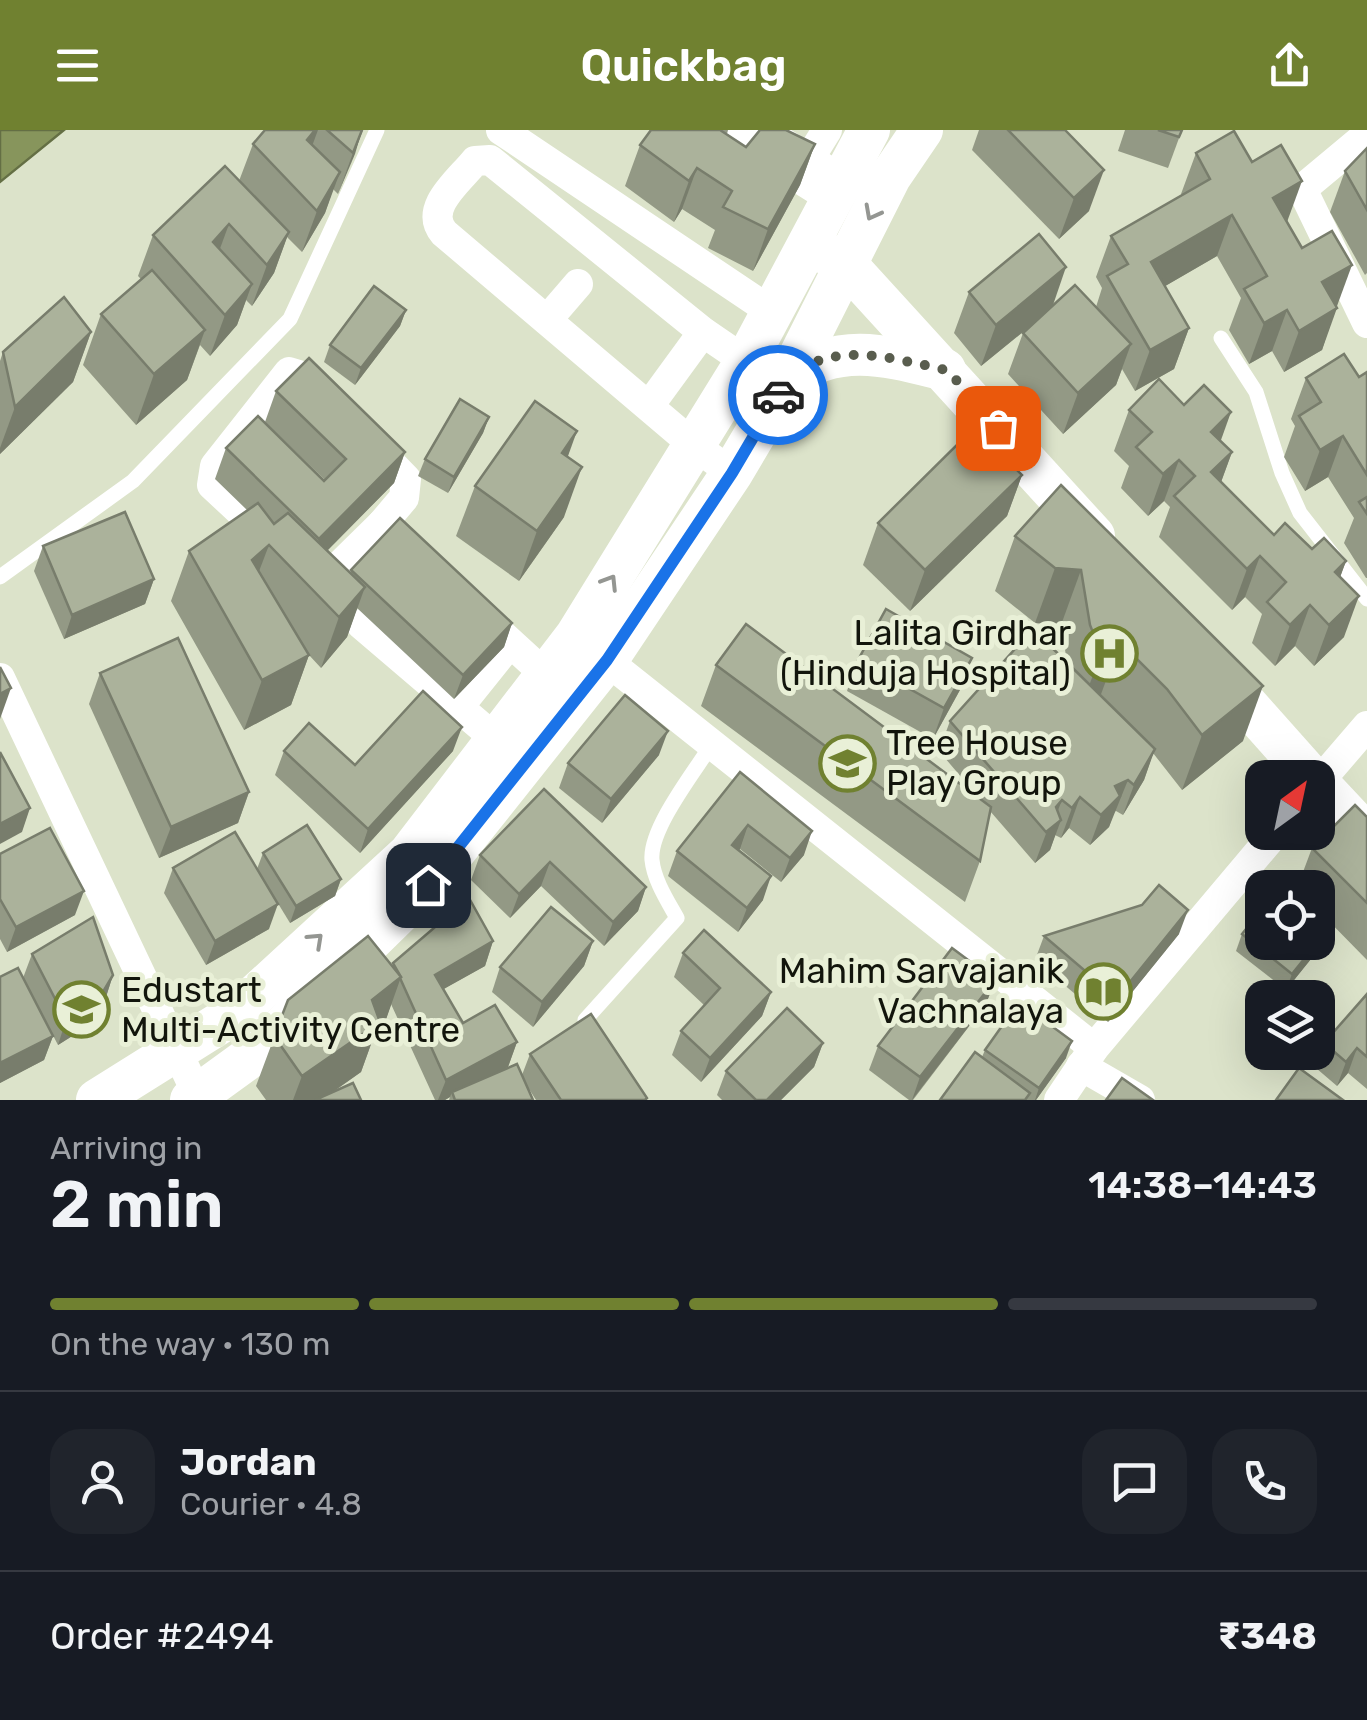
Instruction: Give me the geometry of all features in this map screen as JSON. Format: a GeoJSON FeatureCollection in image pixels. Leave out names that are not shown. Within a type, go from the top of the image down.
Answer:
{"type":"FeatureCollection","features":[{"type":"Feature","properties":{"kind":"main road"},"geometry":{"type":"LineString","coordinates":[[97,1100],[236,1013],[408,854],[509,751],[732,473],[786,382],[827,254],[828,179],[869,130]]}},
{"type":"Feature","properties":{"kind":"main road"},"geometry":{"type":"LineString","coordinates":[[591,648],[695,446],[772,312],[890,178],[922,130]]}},
{"type":"Feature","properties":{"kind":"main road"},"geometry":{"type":"LineString","coordinates":[[827,254],[945,370],[1116,559]]}},
{"type":"Feature","properties":{"kind":"main road"},"geometry":{"type":"LineString","coordinates":[[786,382],[810,362],[842,355],[879,354],[945,370]]}},
{"type":"Feature","properties":{"kind":"main road"},"geometry":{"type":"LineString","coordinates":[[1194,646],[1297,760]]}},
{"type":"Feature","properties":{"kind":"main road"},"geometry":{"type":"LineString","coordinates":[[197,1099],[257,1052],[428,885],[509,751]]}},
{"type":"Feature","properties":{"kind":"main road"},"geometry":{"type":"LineString","coordinates":[[1335,801],[1367,835]]}},
{"type":"Feature","properties":{"kind":"street"},"geometry":{"type":"LineString","coordinates":[[501,130],[772,312]]}},
{"type":"Feature","properties":{"kind":"street"},"geometry":{"type":"LineString","coordinates":[[722,130],[828,179]]}},
{"type":"Feature","properties":{"kind":"street"},"geometry":{"type":"LineString","coordinates":[[763,130],[828,179]]}},
{"type":"Feature","properties":{"kind":"street"},"geometry":{"type":"LineString","coordinates":[[827,130],[828,179]]}},
{"type":"Feature","properties":{"kind":"street"},"geometry":{"type":"LineString","coordinates":[[1366,319],[1304,193],[1307,184],[1367,135]]}},
{"type":"Feature","properties":{"kind":"street"},"geometry":{"type":"LineString","coordinates":[[732,473],[695,446],[436,222],[436,209],[480,158],[495,162],[703,332],[786,382]]}},
{"type":"Feature","properties":{"kind":"street"},"geometry":{"type":"LineString","coordinates":[[547,320],[578,284]]}},
{"type":"Feature","properties":{"kind":"street"},"geometry":{"type":"LineString","coordinates":[[648,406],[703,332]]}},
{"type":"Feature","properties":{"kind":"street"},"geometry":{"type":"LineString","coordinates":[[289,372],[299,374],[406,479],[404,498],[328,578],[313,578],[212,485],[215,466],[246,425],[289,372]]}},
{"type":"Feature","properties":{"kind":"street"},"geometry":{"type":"LineString","coordinates":[[246,425],[274,452]]}},
{"type":"Feature","properties":{"kind":"street"},"geometry":{"type":"LineString","coordinates":[[382,524],[560,688]]}},
{"type":"Feature","properties":{"kind":"street"},"geometry":{"type":"LineString","coordinates":[[361,624],[509,751]]}},
{"type":"Feature","properties":{"kind":"street"},"geometry":{"type":"LineString","coordinates":[[458,708],[510,644]]}},
{"type":"Feature","properties":{"kind":"street"},"geometry":{"type":"LineString","coordinates":[[591,648],[1140,1100]]}},
{"type":"Feature","properties":{"kind":"street"},"geometry":{"type":"LineString","coordinates":[[0,678],[178,1050],[197,1099]]}},
{"type":"Feature","properties":{"kind":"street"},"geometry":{"type":"LineString","coordinates":[[1335,761],[1367,726]]}},
{"type":"Feature","properties":{"kind":"street"},"geometry":{"type":"LineString","coordinates":[[1059,1100],[1088,1057],[1261,850]]}},
{"type":"Feature","properties":{"kind":"lane"},"geometry":{"type":"LineString","coordinates":[[0,577],[134,480],[290,319],[377,130]]}},
{"type":"Feature","properties":{"kind":"lane"},"geometry":{"type":"LineString","coordinates":[[1221,338],[1256,392],[1282,473],[1300,514],[1367,599]]}},
{"type":"Feature","properties":{"kind":"lane"},"geometry":{"type":"LineString","coordinates":[[585,1020],[676,918],[660,887],[652,859],[656,834],[712,744]]}},
{"type":"Feature","properties":{"kind":"shaded area"},"geometry":{"type":"Polygon","coordinates":[[[0,130],[64,130],[0,182],[0,130]]]}},
{"type":"Feature","properties":{"kind":"building"},"geometry":{"type":"Polygon","coordinates":[[[265,130],[315,130],[307,140],[340,172],[317,211],[253,144],[265,130]]]}},
{"type":"Feature","properties":{"kind":"building"},"geometry":{"type":"Polygon","coordinates":[[[327,130],[362,130],[353,153],[327,130]]]}},
{"type":"Feature","properties":{"kind":"building"},"geometry":{"type":"Polygon","coordinates":[[[651,130],[720,130],[746,147],[760,130],[786,130],[815,144],[768,229],[723,207],[732,191],[697,168],[689,181],[640,145],[651,130]]]}},
{"type":"Feature","properties":{"kind":"building"},"geometry":{"type":"Polygon","coordinates":[[[1008,130],[1065,130],[1104,170],[1074,198],[1008,130]]]}},
{"type":"Feature","properties":{"kind":"building"},"geometry":{"type":"Polygon","coordinates":[[[1158,130],[1182,130],[1179,137],[1158,130]]]}},
{"type":"Feature","properties":{"kind":"building"},"geometry":{"type":"Polygon","coordinates":[[[1234,131],[1252,162],[1281,145],[1302,181],[1273,198],[1302,248],[1332,231],[1352,265],[1322,282],[1337,308],[1299,331],[1287,310],[1264,323],[1244,289],[1267,276],[1232,215],[1151,262],[1189,328],[1150,350],[1107,276],[1128,264],[1111,236],[1210,179],[1196,153],[1234,131]]]}},
{"type":"Feature","properties":{"kind":"building"},"geometry":{"type":"Polygon","coordinates":[[[1367,148],[1367,210],[1345,171],[1367,148]]]}},
{"type":"Feature","properties":{"kind":"building"},"geometry":{"type":"Polygon","coordinates":[[[225,166],[289,232],[267,265],[229,224],[213,242],[252,284],[225,315],[153,235],[225,166]]]}},
{"type":"Feature","properties":{"kind":"building"},"geometry":{"type":"Polygon","coordinates":[[[1039,234],[1066,267],[996,325],[969,292],[1039,234]]]}},
{"type":"Feature","properties":{"kind":"building"},"geometry":{"type":"Polygon","coordinates":[[[152,270],[205,330],[154,374],[101,314],[152,270]]]}},
{"type":"Feature","properties":{"kind":"building"},"geometry":{"type":"Polygon","coordinates":[[[1075,285],[1131,344],[1078,393],[1023,333],[1075,285]]]}},
{"type":"Feature","properties":{"kind":"building"},"geometry":{"type":"Polygon","coordinates":[[[374,286],[406,310],[361,368],[330,345],[374,286]]]}},
{"type":"Feature","properties":{"kind":"building"},"geometry":{"type":"Polygon","coordinates":[[[64,297],[91,332],[15,407],[3,352],[64,297]]]}},
{"type":"Feature","properties":{"kind":"building"},"geometry":{"type":"Polygon","coordinates":[[[1344,354],[1359,377],[1367,372],[1367,475],[1343,436],[1320,450],[1299,416],[1321,402],[1306,378],[1344,354]]]}},
{"type":"Feature","properties":{"kind":"building"},"geometry":{"type":"Polygon","coordinates":[[[309,358],[405,452],[319,539],[226,448],[258,416],[324,481],[346,459],[276,391],[309,358]]]}},
{"type":"Feature","properties":{"kind":"building"},"geometry":{"type":"Polygon","coordinates":[[[1159,379],[1184,405],[1204,385],[1231,412],[1211,432],[1232,452],[1211,472],[1274,535],[1285,523],[1312,549],[1324,538],[1346,561],[1335,572],[1359,596],[1329,625],[1310,605],[1290,625],[1267,602],[1286,582],[1260,556],[1247,569],[1174,496],[1195,476],[1179,460],[1163,474],[1136,447],[1152,432],[1129,410],[1159,379]]]}},
{"type":"Feature","properties":{"kind":"building"},"geometry":{"type":"Polygon","coordinates":[[[460,399],[489,417],[454,477],[425,459],[460,399]]]}},
{"type":"Feature","properties":{"kind":"building"},"geometry":{"type":"Polygon","coordinates":[[[535,401],[577,431],[562,453],[582,467],[537,531],[475,486],[535,401]]]}},
{"type":"Feature","properties":{"kind":"building"},"geometry":{"type":"Polygon","coordinates":[[[974,428],[1022,475],[925,570],[878,523],[974,428]]]}},
{"type":"Feature","properties":{"kind":"building"},"geometry":{"type":"Polygon","coordinates":[[[1061,485],[1263,686],[1202,735],[1167,689],[1120,642],[1101,653],[1090,625],[1081,570],[1055,568],[1015,536],[1061,485]]]}},
{"type":"Feature","properties":{"kind":"building"},"geometry":{"type":"Polygon","coordinates":[[[1367,497],[1367,514],[1359,502],[1367,497]]]}},
{"type":"Feature","properties":{"kind":"building"},"geometry":{"type":"Polygon","coordinates":[[[258,503],[274,524],[288,513],[365,587],[339,617],[269,545],[252,560],[309,655],[262,680],[189,551],[258,503]]]}},
{"type":"Feature","properties":{"kind":"building"},"geometry":{"type":"Polygon","coordinates":[[[125,512],[154,579],[72,615],[43,546],[125,512]]]}},
{"type":"Feature","properties":{"kind":"building"},"geometry":{"type":"Polygon","coordinates":[[[400,518],[512,623],[463,675],[351,570],[400,518]]]}},
{"type":"Feature","properties":{"kind":"building"},"geometry":{"type":"Polygon","coordinates":[[[886,609],[972,658],[944,708],[858,660],[886,609]]]}},
{"type":"Feature","properties":{"kind":"building"},"geometry":{"type":"Polygon","coordinates":[[[746,624],[991,807],[980,861],[716,665],[746,624]]]}},
{"type":"Feature","properties":{"kind":"building"},"geometry":{"type":"Polygon","coordinates":[[[1033,629],[1155,749],[1134,785],[1128,780],[1115,786],[1120,796],[1101,815],[1080,797],[1072,808],[1062,800],[1056,807],[1061,820],[1046,832],[950,721],[1033,629]]]}},
{"type":"Feature","properties":{"kind":"building"},"geometry":{"type":"Polygon","coordinates":[[[178,638],[249,792],[171,827],[100,673],[178,638]]]}},
{"type":"Feature","properties":{"kind":"building"},"geometry":{"type":"Polygon","coordinates":[[[0,667],[11,688],[0,694],[0,667]]]}},
{"type":"Feature","properties":{"kind":"building"},"geometry":{"type":"Polygon","coordinates":[[[423,691],[462,727],[368,829],[284,751],[309,723],[355,765],[423,691]]]}},
{"type":"Feature","properties":{"kind":"building"},"geometry":{"type":"Polygon","coordinates":[[[625,695],[668,731],[611,799],[568,763],[625,695]]]}},
{"type":"Feature","properties":{"kind":"building"},"geometry":{"type":"Polygon","coordinates":[[[0,752],[30,808],[0,824],[0,752]]]}},
{"type":"Feature","properties":{"kind":"building"},"geometry":{"type":"Polygon","coordinates":[[[740,772],[812,831],[790,858],[748,825],[732,845],[771,876],[747,908],[677,851],[740,772]]]}},
{"type":"Feature","properties":{"kind":"building"},"geometry":{"type":"Polygon","coordinates":[[[544,789],[646,887],[613,922],[550,862],[519,894],[480,855],[544,789]]]}},
{"type":"Feature","properties":{"kind":"building"},"geometry":{"type":"Polygon","coordinates":[[[1355,805],[1367,817],[1367,903],[1314,850],[1335,850],[1335,825],[1355,805]]]}},
{"type":"Feature","properties":{"kind":"building"},"geometry":{"type":"Polygon","coordinates":[[[307,825],[341,879],[296,906],[263,853],[307,825]]]}},
{"type":"Feature","properties":{"kind":"building"},"geometry":{"type":"Polygon","coordinates":[[[50,828],[84,891],[16,927],[0,899],[0,854],[50,828]]]}},
{"type":"Feature","properties":{"kind":"building"},"geometry":{"type":"Polygon","coordinates":[[[235,832],[278,904],[215,941],[173,868],[235,832]]]}},
{"type":"Feature","properties":{"kind":"building"},"geometry":{"type":"Polygon","coordinates":[[[1159,885],[1188,910],[1117,998],[1044,936],[1142,905],[1159,885]]]}},
{"type":"Feature","properties":{"kind":"building"},"geometry":{"type":"Polygon","coordinates":[[[469,898],[493,941],[435,975],[463,1023],[495,1005],[517,1042],[446,1080],[393,963],[469,898]]]}},
{"type":"Feature","properties":{"kind":"building"},"geometry":{"type":"Polygon","coordinates":[[[551,907],[593,941],[542,1002],[500,967],[551,907]]]}},
{"type":"Feature","properties":{"kind":"building"},"geometry":{"type":"Polygon","coordinates":[[[93,917],[113,975],[97,1002],[66,1020],[32,954],[93,917]]]}},
{"type":"Feature","properties":{"kind":"building"},"geometry":{"type":"Polygon","coordinates":[[[704,930],[771,992],[710,1058],[681,1031],[720,988],[683,953],[704,930]]]}},
{"type":"Feature","properties":{"kind":"building"},"geometry":{"type":"Polygon","coordinates":[[[368,936],[401,977],[372,1000],[380,1022],[302,1076],[274,1036],[288,1000],[368,936]]]}},
{"type":"Feature","properties":{"kind":"building"},"geometry":{"type":"Polygon","coordinates":[[[952,948],[995,980],[920,1077],[878,1046],[952,948]]]}},
{"type":"Feature","properties":{"kind":"building"},"geometry":{"type":"Polygon","coordinates":[[[1274,960],[1303,960],[1292,974],[1274,960]]]}},
{"type":"Feature","properties":{"kind":"building"},"geometry":{"type":"Polygon","coordinates":[[[18,968],[53,1036],[0,1063],[0,977],[18,968]]]}},
{"type":"Feature","properties":{"kind":"building"},"geometry":{"type":"Polygon","coordinates":[[[1367,994],[1367,1057],[1357,1048],[1346,1062],[1335,1052],[1335,1030],[1367,994]]]}},
{"type":"Feature","properties":{"kind":"building"},"geometry":{"type":"Polygon","coordinates":[[[1019,1002],[1072,1041],[1039,1088],[985,1050],[1019,1002]]]}},
{"type":"Feature","properties":{"kind":"building"},"geometry":{"type":"Polygon","coordinates":[[[787,1008],[823,1043],[767,1100],[756,1100],[726,1071],[787,1008]]]}},
{"type":"Feature","properties":{"kind":"building"},"geometry":{"type":"Polygon","coordinates":[[[591,1014],[645,1100],[561,1100],[530,1054],[591,1014]]]}},
{"type":"Feature","properties":{"kind":"building"},"geometry":{"type":"Polygon","coordinates":[[[975,1052],[1030,1093],[1025,1100],[940,1100],[975,1052]]]}},
{"type":"Feature","properties":{"kind":"building"},"geometry":{"type":"Polygon","coordinates":[[[517,1064],[533,1100],[455,1100],[452,1092],[517,1064]]]}},
{"type":"Feature","properties":{"kind":"building"},"geometry":{"type":"Polygon","coordinates":[[[1298,1070],[1302,1070],[1343,1100],[1276,1100],[1298,1070]]]}},
{"type":"Feature","properties":{"kind":"building"},"geometry":{"type":"Polygon","coordinates":[[[1122,1078],[1153,1100],[1106,1100],[1122,1078]]]}},
{"type":"Feature","properties":{"kind":"building"},"geometry":{"type":"Polygon","coordinates":[[[353,1083],[361,1100],[315,1100],[353,1083]]]}},
{"type":"Feature","properties":{"kind":"way so far"},"geometry":{"type":"LineString","coordinates":[[778,395],[788,377],[810,362],[842,355],[879,354],[945,370],[998,428]]}},
{"type":"Feature","properties":{"kind":"place","name":"Lalita Girdhar (Hinduja Hospital)"},"geometry":{"type":"Point","coordinates":[1110,653]}},
{"type":"Feature","properties":{"kind":"place","name":"Tree House Play Group"},"geometry":{"type":"Point","coordinates":[847,763]}},
{"type":"Feature","properties":{"kind":"place","name":"Mahim Sarvajanik Vachnalaya"},"geometry":{"type":"Point","coordinates":[1103,991]}},
{"type":"Feature","properties":{"kind":"place","name":"Edustart Multi-Activity Centre"},"geometry":{"type":"Point","coordinates":[82,1010]}},
{"type":"Feature","properties":{"kind":"route"},"geometry":{"type":"LineString","coordinates":[[428,885],[607,660],[732,473],[778,395]]}}]}
